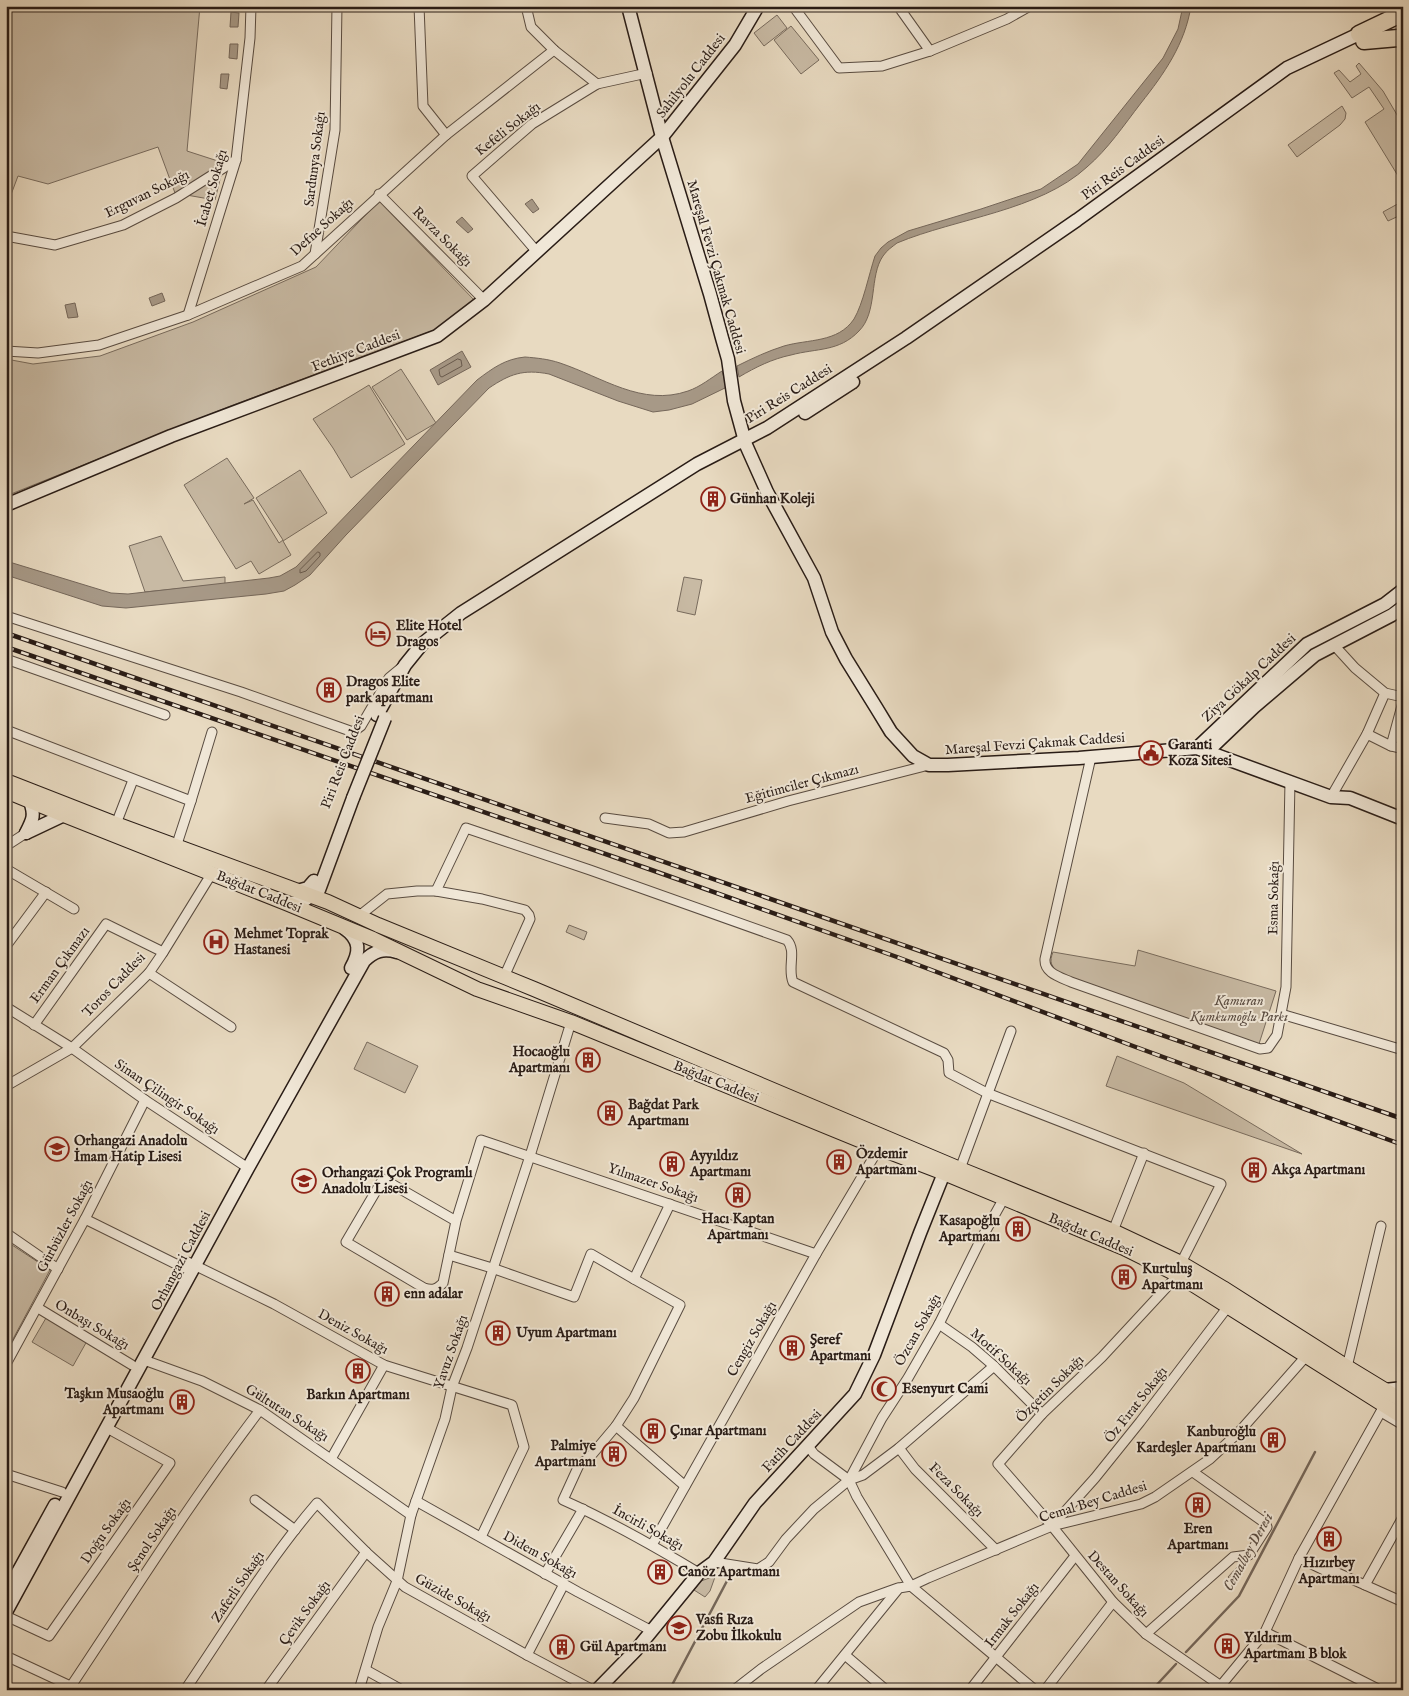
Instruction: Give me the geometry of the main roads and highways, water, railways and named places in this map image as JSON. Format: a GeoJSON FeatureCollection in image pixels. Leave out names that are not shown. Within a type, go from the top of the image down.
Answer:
{"type":"FeatureCollection","features":[{"type":"Feature","properties":{"kind":"highway"},"geometry":{"type":"LineString","coordinates":[[1361,38],[1387,6]]}},
{"type":"Feature","properties":{"kind":"highway"},"geometry":{"type":"LineString","coordinates":[[1361,38],[1403,13]]}},
{"type":"Feature","properties":{"kind":"highway"},"geometry":{"type":"LineString","coordinates":[[1361,38],[1403,25]]}},
{"type":"Feature","properties":{"kind":"highway"},"geometry":{"type":"LineString","coordinates":[[1361,38],[1403,39]]}},
{"type":"Feature","properties":{"kind":"main road"},"geometry":{"type":"LineString","coordinates":[[628,6],[662,137]]}},
{"type":"Feature","properties":{"kind":"main road","name":"Sahilyolu Caddesi"},"geometry":{"type":"LineString","coordinates":[[662,137],[735,45],[758,6]]}},
{"type":"Feature","properties":{"kind":"main road","name":"Piri Reis Caddesi"},"geometry":{"type":"LineString","coordinates":[[381,716],[412,667],[427,649],[450,631],[767,428],[948,309],[1077,220],[1287,68],[1361,38]]}},
{"type":"Feature","properties":{"kind":"main road","name":"Fethiye Caddesi"},"geometry":{"type":"LineString","coordinates":[[6,505],[171,436],[437,336],[484,300],[662,137]]}},
{"type":"Feature","properties":{"kind":"main road","name":"Mareşal Fevzi Çakmak Caddesi"},"geometry":{"type":"LineString","coordinates":[[662,137],[728,359],[745,442],[767,492],[814,578],[832,632],[846,659],[891,732],[913,756],[929,765],[948,766],[1202,749],[1331,797],[1350,798],[1403,819]]}},
{"type":"Feature","properties":{"kind":"main road","name":"Piri Reis Caddesi"},"geometry":{"type":"LineString","coordinates":[[315,889],[381,716],[405,665],[422,644],[462,613],[697,464],[745,442]]}},
{"type":"Feature","properties":{"kind":"main road","name":"Ziya Gökalp Caddesi"},"geometry":{"type":"LineString","coordinates":[[1202,749],[1307,644],[1385,604],[1403,590]]}},
{"type":"Feature","properties":{"kind":"main road","name":"Ziya Gökalp Caddesi"},"geometry":{"type":"LineString","coordinates":[[1202,749],[1315,655],[1392,615],[1403,606]]}},
{"type":"Feature","properties":{"kind":"main road","name":"Bağdat Caddesi"},"geometry":{"type":"LineString","coordinates":[[6,781],[176,847],[298,891],[315,889],[328,902],[397,933],[960,1169],[1113,1231],[1180,1269],[1311,1351],[1383,1409],[1403,1417]]}},
{"type":"Feature","properties":{"kind":"main road","name":"Bağdat Caddesi"},"geometry":{"type":"LineString","coordinates":[[6,790],[64,815],[286,902],[373,939],[477,989],[571,1022],[1124,1248],[1180,1269]]}},
{"type":"Feature","properties":{"kind":"main road"},"geometry":{"type":"LineString","coordinates":[[30,801],[34,813],[33,820],[26,833],[64,815]]}},
{"type":"Feature","properties":{"kind":"main road"},"geometry":{"type":"LineString","coordinates":[[286,902],[302,902],[315,889]]}},
{"type":"Feature","properties":{"kind":"main road"},"geometry":{"type":"LineString","coordinates":[[315,889],[314,908],[321,918]]}},
{"type":"Feature","properties":{"kind":"main road"},"geometry":{"type":"LineString","coordinates":[[342,926],[356,939],[358,956]]}},
{"type":"Feature","properties":{"kind":"main road"},"geometry":{"type":"LineString","coordinates":[[373,939],[378,934],[397,933]]}},
{"type":"Feature","properties":{"kind":"main road","name":"Orhangazi Caddesi"},"geometry":{"type":"LineString","coordinates":[[245,1166],[358,956],[373,939]]}},
{"type":"Feature","properties":{"kind":"main road","name":"Orhangazi Caddesi"},"geometry":{"type":"LineString","coordinates":[[6,1594],[138,1360],[189,1265],[364,961],[372,953],[379,950],[386,949],[401,953]]}},
{"type":"Feature","properties":{"kind":"main road"},"geometry":{"type":"LineString","coordinates":[[477,989],[487,989],[492,985],[489,971]]}},
{"type":"Feature","properties":{"kind":"main road"},"geometry":{"type":"LineString","coordinates":[[520,1004],[516,1000],[515,995],[518,990],[534,989]]}},
{"type":"Feature","properties":{"kind":"main road","name":"Fatih Caddesi"},"geometry":{"type":"LineString","coordinates":[[597,1690],[636,1650],[699,1573],[714,1562],[755,1503],[857,1390],[874,1355],[944,1173]]}},
{"type":"Feature","properties":{"kind":"main road","name":"Bağdat Caddesi"},"geometry":{"type":"LineString","coordinates":[[1311,1351],[1346,1367],[1403,1401]]}},
{"type":"Feature","properties":{"kind":"main road","name":"Orhangazi Caddesi"},"geometry":{"type":"LineString","coordinates":[[6,1612],[107,1428],[138,1360]]}},
{"type":"Feature","properties":{"kind":"main road"},"geometry":{"type":"LineString","coordinates":[[1385,1390],[1403,1388]]}},
{"type":"Feature","properties":{"kind":"water"},"geometry":{"type":"Polygon","coordinates":[[[1183,6],[1191,6],[1184,33],[1172,58],[1158,81],[1116,136],[1087,167],[1068,182],[1022,204],[920,234],[897,243],[885,254],[879,264],[869,314],[859,331],[851,338],[836,346],[777,359],[739,377],[737,366],[755,357],[784,346],[822,339],[847,327],[854,319],[860,305],[875,256],[888,242],[908,231],[1041,189],[1078,164],[1163,58],[1178,29],[1183,6]]]}},
{"type":"Feature","properties":{"kind":"water"},"geometry":{"type":"Polygon","coordinates":[[[231,12],[239,13],[238,27],[230,27],[231,12]]]}},
{"type":"Feature","properties":{"kind":"water"},"geometry":{"type":"Polygon","coordinates":[[[230,44],[238,44],[237,59],[229,58],[230,44]]]}},
{"type":"Feature","properties":{"kind":"water"},"geometry":{"type":"Polygon","coordinates":[[[221,74],[229,74],[227,89],[220,88],[221,74]]]}},
{"type":"Feature","properties":{"kind":"water"},"geometry":{"type":"Polygon","coordinates":[[[532,199],[539,209],[533,213],[525,204],[532,199]]]}},
{"type":"Feature","properties":{"kind":"water"},"geometry":{"type":"Polygon","coordinates":[[[462,217],[473,229],[468,233],[456,222],[462,217]]]}},
{"type":"Feature","properties":{"kind":"water"},"geometry":{"type":"Polygon","coordinates":[[[162,293],[165,301],[152,306],[149,298],[162,293]]]}},
{"type":"Feature","properties":{"kind":"water"},"geometry":{"type":"Polygon","coordinates":[[[75,303],[78,317],[68,318],[65,305],[75,303]]]}},
{"type":"Feature","properties":{"kind":"water"},"geometry":{"type":"Polygon","coordinates":[[[462,351],[471,367],[438,385],[430,370],[462,351]]]}},
{"type":"Feature","properties":{"kind":"water"},"geometry":{"type":"Polygon","coordinates":[[[525,357],[556,362],[638,393],[671,395],[688,391],[722,371],[727,387],[692,404],[653,412],[618,401],[549,374],[532,372],[510,376],[489,388],[346,535],[310,575],[284,591],[126,608],[102,606],[6,575],[6,561],[111,593],[128,594],[280,576],[296,567],[477,380],[505,362],[525,357]]]}},
{"type":"Feature","properties":{"kind":"waterway","name":"Cemalbey Deresi"},"geometry":{"type":"LineString","coordinates":[[1186,1652],[1239,1596],[1315,1452]]}},
{"type":"Feature","properties":{"kind":"waterway"},"geometry":{"type":"LineString","coordinates":[[667,1690],[671,1687],[728,1579]]}},
{"type":"Feature","properties":{"kind":"waterway","name":"Cemalbey Deresi"},"geometry":{"type":"LineString","coordinates":[[1152,1690],[1176,1664]]}},
{"type":"Feature","properties":{"kind":"railway"},"geometry":{"type":"LineString","coordinates":[[6,633],[1403,1119]]}},
{"type":"Feature","properties":{"kind":"railway"},"geometry":{"type":"LineString","coordinates":[[6,647],[646,868],[897,957],[1403,1145]]}},
{"type":"Feature","properties":{"kind":"place","name":"Günhan Koleji"},"geometry":{"type":"Point","coordinates":[713,499]}},
{"type":"Feature","properties":{"kind":"place","name":"Elite Hotel Dragos"},"geometry":{"type":"Point","coordinates":[378,634]}},
{"type":"Feature","properties":{"kind":"place","name":"Dragos Elite park apartmanı"},"geometry":{"type":"Point","coordinates":[329,690]}},
{"type":"Feature","properties":{"kind":"place","name":"Garanti Koza Sitesi"},"geometry":{"type":"Point","coordinates":[1151,753]}},
{"type":"Feature","properties":{"kind":"place","name":"Mehmet Toprak Hastanesi"},"geometry":{"type":"Point","coordinates":[216,942]}},
{"type":"Feature","properties":{"kind":"place","name":"Hocaoğlu Apartmanı"},"geometry":{"type":"Point","coordinates":[588,1060]}},
{"type":"Feature","properties":{"kind":"place","name":"Bağdat Park Apartmanı"},"geometry":{"type":"Point","coordinates":[610,1113]}},
{"type":"Feature","properties":{"kind":"place","name":"Orhangazi Anadolu İmam Hatip Lisesi"},"geometry":{"type":"Point","coordinates":[57,1149]}},
{"type":"Feature","properties":{"kind":"place","name":"Özdemir Apartmanı"},"geometry":{"type":"Point","coordinates":[839,1162]}},
{"type":"Feature","properties":{"kind":"place","name":"Ayyıldız Apartmanı"},"geometry":{"type":"Point","coordinates":[672,1164]}},
{"type":"Feature","properties":{"kind":"place","name":"Akça Apartmanı"},"geometry":{"type":"Point","coordinates":[1254,1170]}},
{"type":"Feature","properties":{"kind":"place","name":"Orhangazi Çok Programlı Anadolu Lisesi"},"geometry":{"type":"Point","coordinates":[304,1181]}},
{"type":"Feature","properties":{"kind":"place","name":"Hacı Kaptan Apartmanı"},"geometry":{"type":"Point","coordinates":[738,1195]}},
{"type":"Feature","properties":{"kind":"place","name":"Kasapoğlu Apartmanı"},"geometry":{"type":"Point","coordinates":[1018,1229]}},
{"type":"Feature","properties":{"kind":"place","name":"Kurtuluş Apartmanı"},"geometry":{"type":"Point","coordinates":[1124,1277]}},
{"type":"Feature","properties":{"kind":"place","name":"enn adalar"},"geometry":{"type":"Point","coordinates":[387,1294]}},
{"type":"Feature","properties":{"kind":"place","name":"Uyum Apartmanı"},"geometry":{"type":"Point","coordinates":[498,1333]}},
{"type":"Feature","properties":{"kind":"place","name":"Şeref Apartmanı"},"geometry":{"type":"Point","coordinates":[792,1348]}},
{"type":"Feature","properties":{"kind":"place","name":"Barkın Apartmanı"},"geometry":{"type":"Point","coordinates":[358,1371]}},
{"type":"Feature","properties":{"kind":"place","name":"Esenyurt Cami"},"geometry":{"type":"Point","coordinates":[884,1389]}},
{"type":"Feature","properties":{"kind":"place","name":"Taşkın Musaoğlu Apartmanı"},"geometry":{"type":"Point","coordinates":[182,1402]}},
{"type":"Feature","properties":{"kind":"place","name":"Çınar Apartmanı"},"geometry":{"type":"Point","coordinates":[653,1431]}},
{"type":"Feature","properties":{"kind":"place","name":"Kanburoğlu Kardeşler Apartmanı"},"geometry":{"type":"Point","coordinates":[1273,1440]}},
{"type":"Feature","properties":{"kind":"place","name":"Palmiye Apartmanı"},"geometry":{"type":"Point","coordinates":[614,1454]}},
{"type":"Feature","properties":{"kind":"place","name":"Eren Apartmanı"},"geometry":{"type":"Point","coordinates":[1198,1505]}},
{"type":"Feature","properties":{"kind":"place","name":"Hızırbey Apartmanı"},"geometry":{"type":"Point","coordinates":[1329,1539]}},
{"type":"Feature","properties":{"kind":"place","name":"Canöz Apartmanı"},"geometry":{"type":"Point","coordinates":[660,1572]}},
{"type":"Feature","properties":{"kind":"place","name":"Vasfi Rıza Zobu İlkokulu"},"geometry":{"type":"Point","coordinates":[679,1628]}},
{"type":"Feature","properties":{"kind":"place","name":"Yıldırım Apartmanı B blok"},"geometry":{"type":"Point","coordinates":[1227,1646]}},
{"type":"Feature","properties":{"kind":"place","name":"Gül Apartmanı"},"geometry":{"type":"Point","coordinates":[562,1647]}},
{"type":"Feature","properties":{"kind":"park label","name":"Kamuran Kumkumoğlu Parkı"},"geometry":{"type":"Point","coordinates":[1239,1010]}}]}
